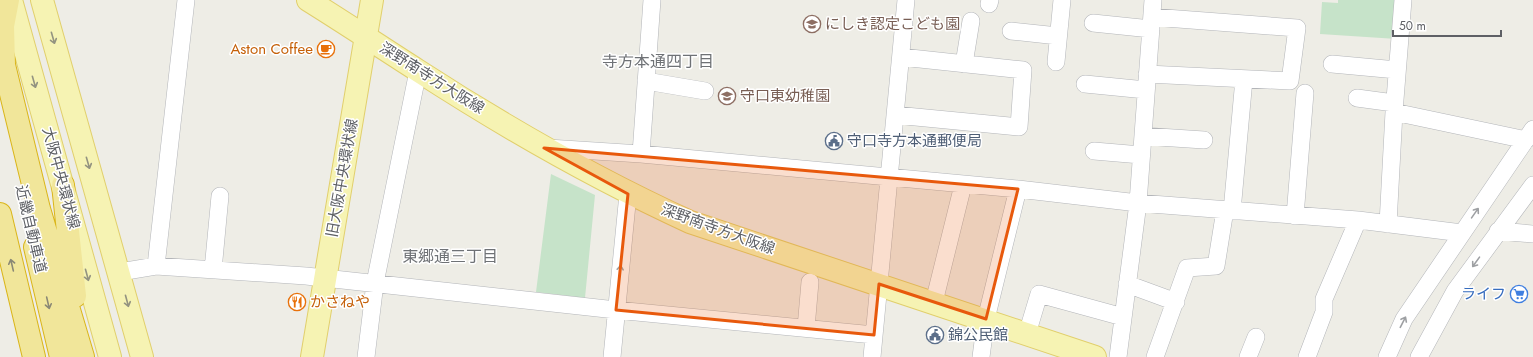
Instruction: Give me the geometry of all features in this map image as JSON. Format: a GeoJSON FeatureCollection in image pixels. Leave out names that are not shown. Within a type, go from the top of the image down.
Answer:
{"type":"FeatureCollection","features":[{"type":"Feature","properties":{"kind":"highway"},"geometry":{"type":"LineString","coordinates":[[10,0],[3,26],[4,65],[16,120],[49,245],[84,357]]}},
{"type":"Feature","properties":{"kind":"highway","name":"近畿自動車道"},"geometry":{"type":"LineString","coordinates":[[0,102],[61,357]]}},
{"type":"Feature","properties":{"kind":"highway"},"geometry":{"type":"LineString","coordinates":[[63,185],[71,267],[84,357]]}},
{"type":"Feature","properties":{"kind":"highway","name":"近畿自動車道"},"geometry":{"type":"LineString","coordinates":[[0,214],[34,357]]}},
{"type":"Feature","properties":{"kind":"main road","name":"大阪中央環状線"},"geometry":{"type":"LineString","coordinates":[[10,0],[110,357]]}},
{"type":"Feature","properties":{"kind":"main road"},"geometry":{"type":"LineString","coordinates":[[42,0],[120,272],[142,357]]}},
{"type":"Feature","properties":{"kind":"main road","name":"深野南寺方大阪線"},"geometry":{"type":"LineString","coordinates":[[308,0],[366,36],[418,71],[544,148],[628,194],[690,222],[986,319],[1095,357]]}},
{"type":"Feature","properties":{"kind":"main road","name":"旧大阪中央環状線"},"geometry":{"type":"LineString","coordinates":[[312,357],[372,0]]}},
{"type":"Feature","properties":{"kind":"street"},"geometry":{"type":"LineString","coordinates":[[156,266],[186,0]]}},
{"type":"Feature","properties":{"kind":"street"},"geometry":{"type":"LineString","coordinates":[[641,154],[652,0]]}},
{"type":"Feature","properties":{"kind":"street"},"geometry":{"type":"LineString","coordinates":[[872,357],[906,0]]}},
{"type":"Feature","properties":{"kind":"street"},"geometry":{"type":"LineString","coordinates":[[1056,62],[1062,0]]}},
{"type":"Feature","properties":{"kind":"street"},"geometry":{"type":"LineString","coordinates":[[1118,357],[1138,203],[1153,0]]}},
{"type":"Feature","properties":{"kind":"street"},"geometry":{"type":"LineString","coordinates":[[1388,224],[1394,107],[1403,0]]}},
{"type":"Feature","properties":{"kind":"street"},"geometry":{"type":"LineString","coordinates":[[964,64],[971,21]]}},
{"type":"Feature","properties":{"kind":"street"},"geometry":{"type":"LineString","coordinates":[[1084,84],[1244,79],[1290,81],[1297,28],[1151,23],[1093,23]]}},
{"type":"Feature","properties":{"kind":"street"},"geometry":{"type":"LineString","coordinates":[[1011,31],[1058,36]]}},
{"type":"Feature","properties":{"kind":"street"},"geometry":{"type":"LineString","coordinates":[[895,115],[1019,127],[1023,70],[901,57]]}},
{"type":"Feature","properties":{"kind":"street"},"geometry":{"type":"LineString","coordinates":[[1332,64],[1397,70]]}},
{"type":"Feature","properties":{"kind":"street"},"geometry":{"type":"LineString","coordinates":[[366,357],[375,283],[418,71]]}},
{"type":"Feature","properties":{"kind":"street"},"geometry":{"type":"LineString","coordinates":[[1155,357],[1187,268],[1216,266],[1229,210],[1244,79]]}},
{"type":"Feature","properties":{"kind":"street"},"geometry":{"type":"LineString","coordinates":[[646,81],[705,91]]}},
{"type":"Feature","properties":{"kind":"street"},"geometry":{"type":"LineString","coordinates":[[1296,216],[1305,94]]}},
{"type":"Feature","properties":{"kind":"street"},"geometry":{"type":"LineString","coordinates":[[1357,98],[1394,107],[1529,134],[1404,319],[1387,357]]}},
{"type":"Feature","properties":{"kind":"street"},"geometry":{"type":"LineString","coordinates":[[1142,136],[1204,140]]}},
{"type":"Feature","properties":{"kind":"street"},"geometry":{"type":"LineString","coordinates":[[544,148],[641,154],[1018,189],[1138,203],[1358,220],[1462,233]]}},
{"type":"Feature","properties":{"kind":"street"},"geometry":{"type":"LineString","coordinates":[[1094,151],[1141,155]]}},
{"type":"Feature","properties":{"kind":"street"},"geometry":{"type":"LineString","coordinates":[[934,302],[963,184]]}},
{"type":"Feature","properties":{"kind":"street"},"geometry":{"type":"LineString","coordinates":[[1419,357],[1455,291],[1533,185]]}},
{"type":"Feature","properties":{"kind":"street"},"geometry":{"type":"LineString","coordinates":[[982,357],[986,319],[1018,189]]}},
{"type":"Feature","properties":{"kind":"street"},"geometry":{"type":"LineString","coordinates":[[612,357],[628,194]]}},
{"type":"Feature","properties":{"kind":"street"},"geometry":{"type":"LineString","coordinates":[[213,270],[220,196]]}},
{"type":"Feature","properties":{"kind":"street"},"geometry":{"type":"LineString","coordinates":[[1308,357],[1324,312],[1324,299],[1358,220]]}},
{"type":"Feature","properties":{"kind":"street"},"geometry":{"type":"LineString","coordinates":[[1498,231],[1533,234]]}},
{"type":"Feature","properties":{"kind":"street"},"geometry":{"type":"LineString","coordinates":[[120,272],[156,266],[325,278],[616,310],[874,335]]}},
{"type":"Feature","properties":{"kind":"street"},"geometry":{"type":"LineString","coordinates":[[806,328],[810,282]]}},
{"type":"Feature","properties":{"kind":"street"},"geometry":{"type":"LineString","coordinates":[[1128,284],[1176,302]]}},
{"type":"Feature","properties":{"kind":"street"},"geometry":{"type":"LineString","coordinates":[[1027,334],[1039,294],[1123,317]]}},
{"type":"Feature","properties":{"kind":"street"},"geometry":{"type":"LineString","coordinates":[[1248,357],[1256,337]]}},
{"type":"Feature","properties":{"kind":"highlighted area"},"geometry":{"type":"Polygon","coordinates":[[[544,148],[1018,189],[986,319],[879,284],[874,335],[616,310],[628,194],[544,148]]]}},
{"type":"Feature","properties":{"kind":"green space"},"geometry":{"type":"Polygon","coordinates":[[[1338,0],[1399,0],[1397,39],[1320,34],[1322,2],[1338,3],[1338,0]]]}},
{"type":"Feature","properties":{"kind":"green space"},"geometry":{"type":"Polygon","coordinates":[[[551,174],[595,195],[585,298],[536,292],[551,174]]]}},
{"type":"Feature","properties":{"kind":"place","name":"にしき認定こども園"},"geometry":{"type":"Point","coordinates":[812,24]}},
{"type":"Feature","properties":{"kind":"place","name":"Aston Coffee"},"geometry":{"type":"Point","coordinates":[326,49]}},
{"type":"Feature","properties":{"kind":"place","name":"守口東幼稚園"},"geometry":{"type":"Point","coordinates":[727,96]}},
{"type":"Feature","properties":{"kind":"place","name":"守口寺方本通郵便局"},"geometry":{"type":"Point","coordinates":[834,141]}},
{"type":"Feature","properties":{"kind":"place","name":"ライフ"},"geometry":{"type":"Point","coordinates":[1519,294]}},
{"type":"Feature","properties":{"kind":"place","name":"かさねや"},"geometry":{"type":"Point","coordinates":[297,302]}},
{"type":"Feature","properties":{"kind":"place","name":"錦公民館"},"geometry":{"type":"Point","coordinates":[935,335]}},
{"type":"Feature","properties":{"kind":"district","name":"寺方本通四丁目"},"geometry":{"type":"Point","coordinates":[658,61]}},
{"type":"Feature","properties":{"kind":"district","name":"東郷通三丁目"},"geometry":{"type":"Point","coordinates":[450,256]}}]}
